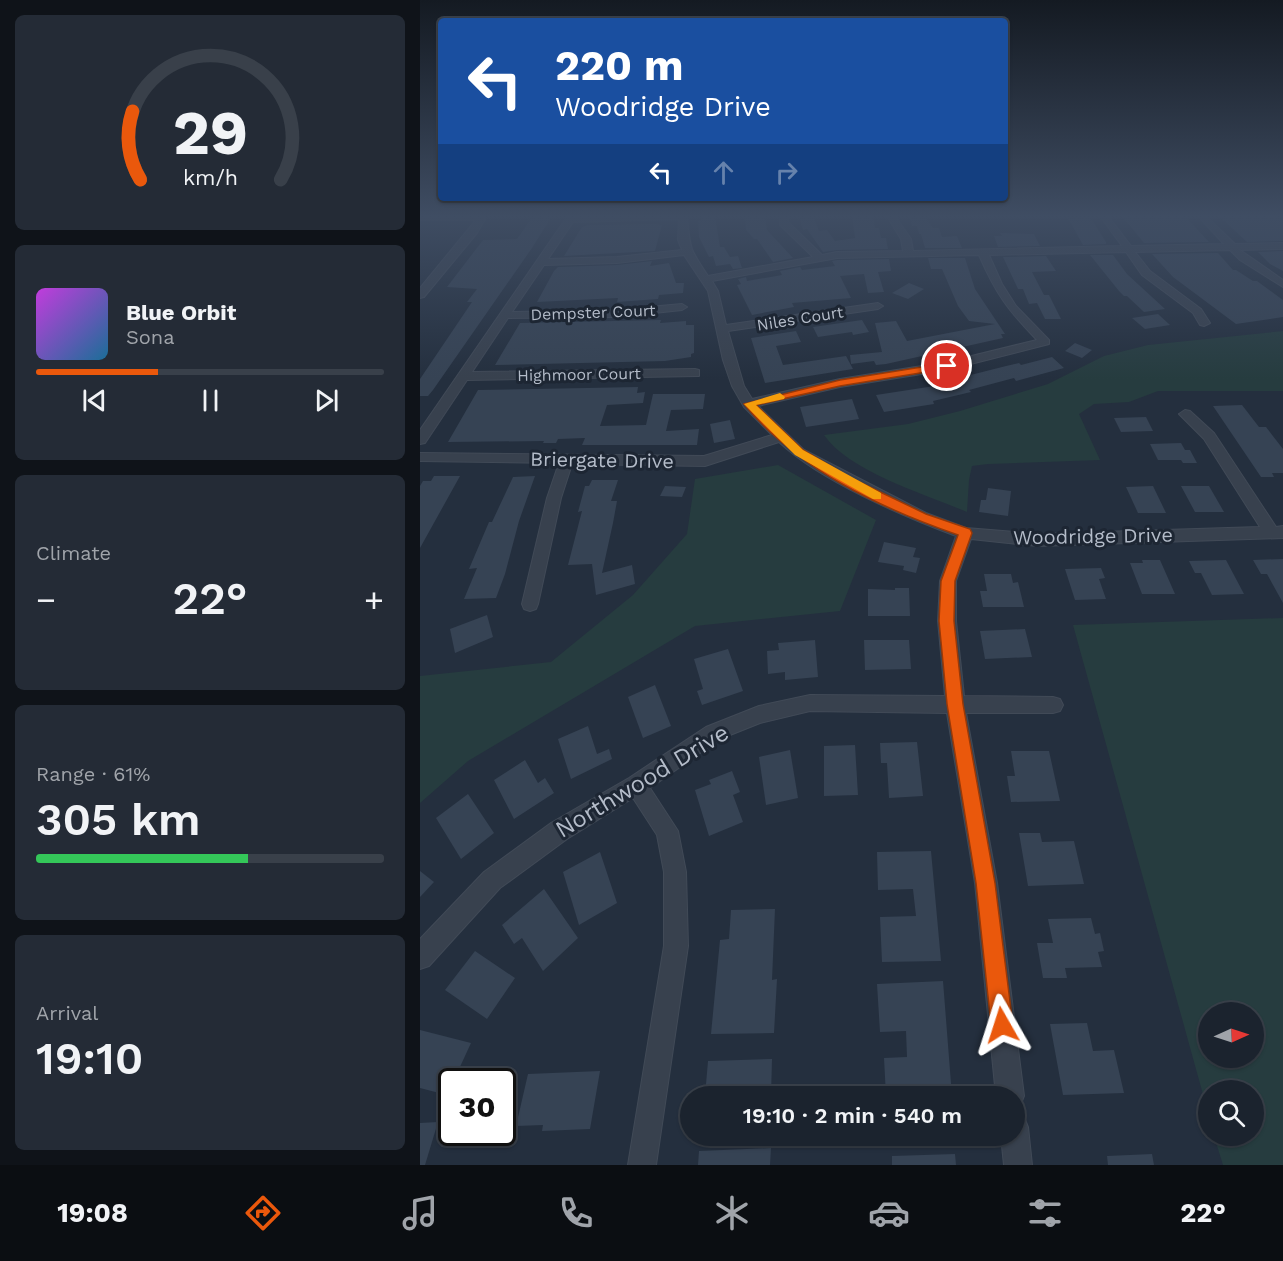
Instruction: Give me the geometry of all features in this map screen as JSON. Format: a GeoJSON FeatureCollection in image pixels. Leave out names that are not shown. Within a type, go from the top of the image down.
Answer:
{"type":"FeatureCollection","features":[{"type":"Feature","properties":{"kind":"street"},"geometry":{"type":"LineString","coordinates":[[420,295],[441,270]]}},
{"type":"Feature","properties":{"kind":"street"},"geometry":{"type":"LineString","coordinates":[[420,440],[534,270]]}},
{"type":"Feature","properties":{"kind":"street","name":"Woodridge Drive"},"geometry":{"type":"LineString","coordinates":[[701,270],[713,291],[729,360],[738,386],[749,404],[799,453],[921,517],[965,533],[1038,540],[1277,532]]}},
{"type":"Feature","properties":{"kind":"street"},"geometry":{"type":"LineString","coordinates":[[707,279],[753,270]]}},
{"type":"Feature","properties":{"kind":"street"},"geometry":{"type":"LineString","coordinates":[[749,404],[840,383],[947,366],[1045,342],[1012,308],[996,284],[990,270]]}},
{"type":"Feature","properties":{"kind":"street"},"geometry":{"type":"LineString","coordinates":[[1144,270],[1197,311],[1204,323]]}},
{"type":"Feature","properties":{"kind":"street"},"geometry":{"type":"LineString","coordinates":[[1259,270],[1283,284]]}},
{"type":"Feature","properties":{"kind":"street","name":"Niles Court"},"geometry":{"type":"LineString","coordinates":[[722,329],[878,306]]}},
{"type":"Feature","properties":{"kind":"street","name":"Dempster Court"},"geometry":{"type":"LineString","coordinates":[[504,315],[605,315],[642,313],[682,307]]}},
{"type":"Feature","properties":{"kind":"street","name":"Highmoor Court"},"geometry":{"type":"LineString","coordinates":[[464,376],[695,373]]}},
{"type":"Feature","properties":{"kind":"street"},"geometry":{"type":"LineString","coordinates":[[1185,414],[1209,436],[1277,532]]}},
{"type":"Feature","properties":{"kind":"street","name":"Briergate Drive"},"geometry":{"type":"LineString","coordinates":[[420,457],[705,461],[781,437]]}},
{"type":"Feature","properties":{"kind":"street"},"geometry":{"type":"LineString","coordinates":[[530,604],[554,498],[567,459]]}},
{"type":"Feature","properties":{"kind":"street"},"geometry":{"type":"LineString","coordinates":[[965,533],[948,581],[946,621],[955,704],[986,883],[1009,1086]]}},
{"type":"Feature","properties":{"kind":"street","name":"Northwood Drive"},"geometry":{"type":"LineString","coordinates":[[420,957],[492,880],[559,831],[636,785],[713,733],[759,715],[810,703],[1053,705]]}},
{"type":"Feature","properties":{"kind":"street"},"geometry":{"type":"LineString","coordinates":[[636,785],[667,831],[675,872],[676,946],[642,1165]]}},
{"type":"Feature","properties":{"kind":"street"},"geometry":{"type":"LineString","coordinates":[[1016,1146],[1018,1165]]}},
{"type":"Feature","properties":{"kind":"green space"},"geometry":{"type":"Polygon","coordinates":[[[1283,331],[1283,391],[1158,391],[1129,402],[1094,404],[1079,414],[1100,460],[972,466],[967,512],[869,471],[835,448],[824,435],[908,424],[960,411],[1048,384],[1104,356],[1148,345],[1283,331]]]}},
{"type":"Feature","properties":{"kind":"green space"},"geometry":{"type":"Polygon","coordinates":[[[778,465],[876,520],[840,611],[695,626],[468,761],[420,803],[420,676],[551,662],[633,595],[687,534],[695,479],[778,465]]]}},
{"type":"Feature","properties":{"kind":"green space"},"geometry":{"type":"Polygon","coordinates":[[[1283,618],[1283,1165],[1223,1165],[1217,1146],[1264,1146],[1264,1080],[1199,1080],[1073,625],[1283,618]]]}},
{"type":"Feature","properties":{"kind":"building"},"geometry":{"type":"Polygon","coordinates":[[[460,270],[516,270],[433,390],[428,396],[420,396],[420,379],[472,302],[467,302],[477,289],[447,287],[460,270]]]}},
{"type":"Feature","properties":{"kind":"building"},"geometry":{"type":"Polygon","coordinates":[[[672,270],[676,283],[684,283],[683,293],[659,295],[658,299],[617,302],[618,298],[537,302],[554,271],[672,270]]]}},
{"type":"Feature","properties":{"kind":"building"},"geometry":{"type":"Polygon","coordinates":[[[943,270],[969,270],[975,289],[1005,334],[1001,334],[1003,338],[886,364],[876,365],[874,361],[851,364],[850,355],[882,352],[875,323],[896,321],[907,341],[995,324],[969,321],[958,306],[943,270]]]}},
{"type":"Feature","properties":{"kind":"building"},"geometry":{"type":"Polygon","coordinates":[[[1009,270],[1056,270],[1032,272],[1044,295],[1049,295],[1061,319],[1045,319],[1037,303],[1029,304],[1023,289],[1018,289],[1009,270]]]}},
{"type":"Feature","properties":{"kind":"building"},"geometry":{"type":"Polygon","coordinates":[[[1102,270],[1124,270],[1165,309],[1144,312],[1119,291],[1102,270]]]}},
{"type":"Feature","properties":{"kind":"building"},"geometry":{"type":"Polygon","coordinates":[[[1167,270],[1237,270],[1253,281],[1257,281],[1283,300],[1283,317],[1236,324],[1167,270]]]}},
{"type":"Feature","properties":{"kind":"building"},"geometry":{"type":"Polygon","coordinates":[[[780,271],[891,271],[878,272],[884,292],[868,293],[864,274],[840,276],[851,298],[792,303],[794,307],[752,315],[737,285],[741,284],[738,279],[746,277],[747,281],[782,275],[780,271]]]}},
{"type":"Feature","properties":{"kind":"building"},"geometry":{"type":"Polygon","coordinates":[[[909,283],[924,289],[908,299],[892,293],[909,283]]]}},
{"type":"Feature","properties":{"kind":"building"},"geometry":{"type":"Polygon","coordinates":[[[1158,314],[1170,325],[1145,329],[1132,318],[1158,314]]]}},
{"type":"Feature","properties":{"kind":"building"},"geometry":{"type":"Polygon","coordinates":[[[661,320],[660,323],[686,321],[686,325],[694,325],[694,353],[691,357],[665,361],[495,365],[520,323],[661,320]]]}},
{"type":"Feature","properties":{"kind":"building"},"geometry":{"type":"Polygon","coordinates":[[[862,320],[869,332],[818,337],[813,327],[862,320]]]}},
{"type":"Feature","properties":{"kind":"building"},"geometry":{"type":"Polygon","coordinates":[[[796,331],[801,342],[776,346],[783,365],[846,356],[853,369],[765,383],[751,338],[796,331]]]}},
{"type":"Feature","properties":{"kind":"building"},"geometry":{"type":"Polygon","coordinates":[[[1075,343],[1092,350],[1082,358],[1065,351],[1075,343]]]}},
{"type":"Feature","properties":{"kind":"building"},"geometry":{"type":"Polygon","coordinates":[[[1052,357],[1064,368],[1016,381],[1014,378],[969,390],[971,392],[933,401],[934,404],[884,412],[876,395],[941,385],[939,383],[1052,357]]]}},
{"type":"Feature","properties":{"kind":"building"},"geometry":{"type":"Polygon","coordinates":[[[638,387],[637,393],[645,392],[643,403],[607,405],[600,426],[646,425],[653,394],[705,394],[703,409],[671,410],[666,431],[699,429],[697,445],[582,445],[585,438],[558,439],[556,443],[543,443],[544,441],[448,442],[478,390],[638,387]]]}},
{"type":"Feature","properties":{"kind":"building"},"geometry":{"type":"Polygon","coordinates":[[[852,399],[859,419],[806,427],[800,407],[852,399]]]}},
{"type":"Feature","properties":{"kind":"building"},"geometry":{"type":"Polygon","coordinates":[[[1242,405],[1259,427],[1266,427],[1283,449],[1283,473],[1272,473],[1274,477],[1261,477],[1213,406],[1242,405]]]}},
{"type":"Feature","properties":{"kind":"building"},"geometry":{"type":"Polygon","coordinates":[[[1146,417],[1153,431],[1121,432],[1114,418],[1146,417]]]}},
{"type":"Feature","properties":{"kind":"building"},"geometry":{"type":"Polygon","coordinates":[[[730,420],[735,439],[714,443],[710,424],[730,420]]]}},
{"type":"Feature","properties":{"kind":"building"},"geometry":{"type":"Polygon","coordinates":[[[1181,443],[1185,450],[1190,450],[1197,463],[1158,460],[1150,444],[1181,443]]]}},
{"type":"Feature","properties":{"kind":"building"},"geometry":{"type":"Polygon","coordinates":[[[434,476],[460,476],[420,548],[420,486],[423,481],[431,481],[434,476]]]}},
{"type":"Feature","properties":{"kind":"building"},"geometry":{"type":"Polygon","coordinates":[[[535,476],[496,598],[464,599],[477,568],[469,569],[489,522],[492,522],[513,477],[535,476]]]}},
{"type":"Feature","properties":{"kind":"building"},"geometry":{"type":"Polygon","coordinates":[[[592,480],[618,480],[611,501],[617,501],[602,573],[632,565],[635,584],[596,595],[592,564],[568,565],[582,511],[578,512],[585,486],[589,486],[592,480]]]}},
{"type":"Feature","properties":{"kind":"building"},"geometry":{"type":"Polygon","coordinates":[[[665,486],[686,487],[682,497],[660,496],[665,486]]]}},
{"type":"Feature","properties":{"kind":"building"},"geometry":{"type":"Polygon","coordinates":[[[1153,486],[1166,513],[1138,513],[1126,487],[1153,486]]]}},
{"type":"Feature","properties":{"kind":"building"},"geometry":{"type":"Polygon","coordinates":[[[1181,486],[1209,486],[1224,512],[1195,512],[1181,486]]]}},
{"type":"Feature","properties":{"kind":"building"},"geometry":{"type":"Polygon","coordinates":[[[988,488],[1011,491],[1008,516],[979,512],[981,500],[986,500],[988,488]]]}},
{"type":"Feature","properties":{"kind":"building"},"geometry":{"type":"Polygon","coordinates":[[[884,542],[916,548],[913,557],[920,558],[916,573],[903,570],[904,566],[878,562],[884,542]]]}},
{"type":"Feature","properties":{"kind":"building"},"geometry":{"type":"Polygon","coordinates":[[[1283,559],[1283,603],[1267,574],[1261,574],[1253,560],[1283,559]]]}},
{"type":"Feature","properties":{"kind":"building"},"geometry":{"type":"Polygon","coordinates":[[[1142,560],[1160,560],[1175,594],[1142,594],[1130,563],[1143,563],[1142,560]]]}},
{"type":"Feature","properties":{"kind":"building"},"geometry":{"type":"Polygon","coordinates":[[[1226,560],[1244,594],[1212,595],[1201,573],[1195,573],[1189,561],[1226,560]]]}},
{"type":"Feature","properties":{"kind":"building"},"geometry":{"type":"Polygon","coordinates":[[[1101,568],[1105,578],[1099,579],[1106,599],[1075,600],[1065,569],[1101,568]]]}},
{"type":"Feature","properties":{"kind":"building"},"geometry":{"type":"Polygon","coordinates":[[[984,574],[1011,574],[1013,583],[1018,582],[1024,607],[983,607],[980,591],[987,591],[984,574]]]}},
{"type":"Feature","properties":{"kind":"building"},"geometry":{"type":"Polygon","coordinates":[[[895,588],[909,588],[910,616],[868,616],[868,589],[895,590],[895,588]]]}},
{"type":"Feature","properties":{"kind":"building"},"geometry":{"type":"Polygon","coordinates":[[[487,615],[493,637],[455,653],[450,629],[487,615]]]}},
{"type":"Feature","properties":{"kind":"building"},"geometry":{"type":"Polygon","coordinates":[[[1025,629],[1032,657],[985,659],[980,631],[1025,629]]]}},
{"type":"Feature","properties":{"kind":"building"},"geometry":{"type":"Polygon","coordinates":[[[815,640],[818,677],[785,680],[785,672],[768,674],[767,651],[779,650],[778,643],[815,640]]]}},
{"type":"Feature","properties":{"kind":"building"},"geometry":{"type":"Polygon","coordinates":[[[864,640],[909,640],[911,669],[865,670],[864,640]]]}},
{"type":"Feature","properties":{"kind":"building"},"geometry":{"type":"Polygon","coordinates":[[[728,649],[743,691],[702,705],[697,691],[703,689],[694,659],[728,649]]]}},
{"type":"Feature","properties":{"kind":"building"},"geometry":{"type":"Polygon","coordinates":[[[655,685],[671,726],[643,738],[628,697],[655,685]]]}},
{"type":"Feature","properties":{"kind":"building"},"geometry":{"type":"Polygon","coordinates":[[[588,726],[597,754],[609,749],[612,759],[571,779],[558,739],[588,726]]]}},
{"type":"Feature","properties":{"kind":"building"},"geometry":{"type":"Polygon","coordinates":[[[917,742],[923,796],[889,798],[887,763],[881,763],[880,743],[917,742]]]}},
{"type":"Feature","properties":{"kind":"building"},"geometry":{"type":"Polygon","coordinates":[[[855,745],[858,795],[824,796],[824,746],[855,745]]]}},
{"type":"Feature","properties":{"kind":"building"},"geometry":{"type":"Polygon","coordinates":[[[790,750],[798,798],[766,805],[759,757],[790,750]]]}},
{"type":"Feature","properties":{"kind":"building"},"geometry":{"type":"Polygon","coordinates":[[[1011,751],[1049,751],[1060,801],[1011,802],[1007,776],[1015,776],[1011,751]]]}},
{"type":"Feature","properties":{"kind":"building"},"geometry":{"type":"Polygon","coordinates":[[[525,760],[538,783],[545,778],[554,793],[514,819],[494,780],[525,760]]]}},
{"type":"Feature","properties":{"kind":"building"},"geometry":{"type":"Polygon","coordinates":[[[732,771],[740,792],[733,795],[743,822],[709,836],[695,790],[711,784],[709,780],[732,771]]]}},
{"type":"Feature","properties":{"kind":"building"},"geometry":{"type":"Polygon","coordinates":[[[468,794],[494,833],[461,859],[436,818],[468,794]]]}},
{"type":"Feature","properties":{"kind":"building"},"geometry":{"type":"Polygon","coordinates":[[[1019,833],[1040,833],[1042,842],[1074,841],[1084,884],[1028,886],[1019,833]]]}},
{"type":"Feature","properties":{"kind":"building"},"geometry":{"type":"Polygon","coordinates":[[[931,851],[941,961],[882,962],[880,917],[916,916],[913,889],[878,890],[877,852],[931,851]]]}},
{"type":"Feature","properties":{"kind":"building"},"geometry":{"type":"Polygon","coordinates":[[[600,852],[617,903],[579,925],[563,872],[600,852]]]}},
{"type":"Feature","properties":{"kind":"building"},"geometry":{"type":"Polygon","coordinates":[[[420,871],[434,882],[420,897],[420,871]]]}},
{"type":"Feature","properties":{"kind":"building"},"geometry":{"type":"Polygon","coordinates":[[[544,889],[578,938],[543,971],[522,938],[514,944],[502,925],[544,889]]]}},
{"type":"Feature","properties":{"kind":"building"},"geometry":{"type":"Polygon","coordinates":[[[775,909],[772,980],[777,979],[774,1033],[711,1034],[720,940],[729,939],[731,910],[775,909]]]}},
{"type":"Feature","properties":{"kind":"building"},"geometry":{"type":"Polygon","coordinates":[[[1091,918],[1095,934],[1100,933],[1104,951],[1098,952],[1102,967],[1065,968],[1067,978],[1043,978],[1037,943],[1053,943],[1048,919],[1091,918]]]}},
{"type":"Feature","properties":{"kind":"building"},"geometry":{"type":"Polygon","coordinates":[[[475,951],[515,978],[487,1019],[445,990],[475,951]]]}},
{"type":"Feature","properties":{"kind":"building"},"geometry":{"type":"Polygon","coordinates":[[[943,981],[951,1086],[885,1086],[884,1058],[907,1057],[906,1031],[880,1032],[877,984],[943,981]]]}},
{"type":"Feature","properties":{"kind":"building"},"geometry":{"type":"Polygon","coordinates":[[[1087,1023],[1093,1051],[1114,1050],[1124,1093],[1063,1095],[1050,1024],[1087,1023]]]}},
{"type":"Feature","properties":{"kind":"building"},"geometry":{"type":"Polygon","coordinates":[[[420,1030],[471,1043],[459,1068],[438,1068],[438,1093],[420,1088],[420,1030]]]}},
{"type":"Feature","properties":{"kind":"building"},"geometry":{"type":"Polygon","coordinates":[[[772,1059],[771,1086],[706,1086],[708,1061],[772,1059]]]}},
{"type":"Feature","properties":{"kind":"building"},"geometry":{"type":"Polygon","coordinates":[[[600,1071],[590,1129],[542,1131],[543,1125],[516,1126],[528,1074],[600,1071]]]}},
{"type":"Feature","properties":{"kind":"building"},"geometry":{"type":"Polygon","coordinates":[[[438,1122],[425,1165],[420,1165],[420,1123],[438,1122]]]}},
{"type":"Feature","properties":{"kind":"building"},"geometry":{"type":"Polygon","coordinates":[[[771,1148],[770,1165],[698,1165],[699,1151],[771,1148]]]}},
{"type":"Feature","properties":{"kind":"building"},"geometry":{"type":"Polygon","coordinates":[[[955,1154],[956,1165],[892,1165],[892,1156],[955,1154]]]}},
{"type":"Feature","properties":{"kind":"building"},"geometry":{"type":"Polygon","coordinates":[[[1152,1154],[1154,1165],[1108,1165],[1107,1156],[1152,1154]]]}},
{"type":"Feature","properties":{"kind":"slow traffic"},"geometry":{"type":"LineString","coordinates":[[780,397],[749,404],[799,453],[877,496]]}},
{"type":"Feature","properties":{"kind":"route"},"geometry":{"type":"LineString","coordinates":[[947,366],[840,383],[749,404],[799,453],[921,517],[965,533],[948,581],[946,621],[955,704],[986,883],[1002,1025]]}}]}
